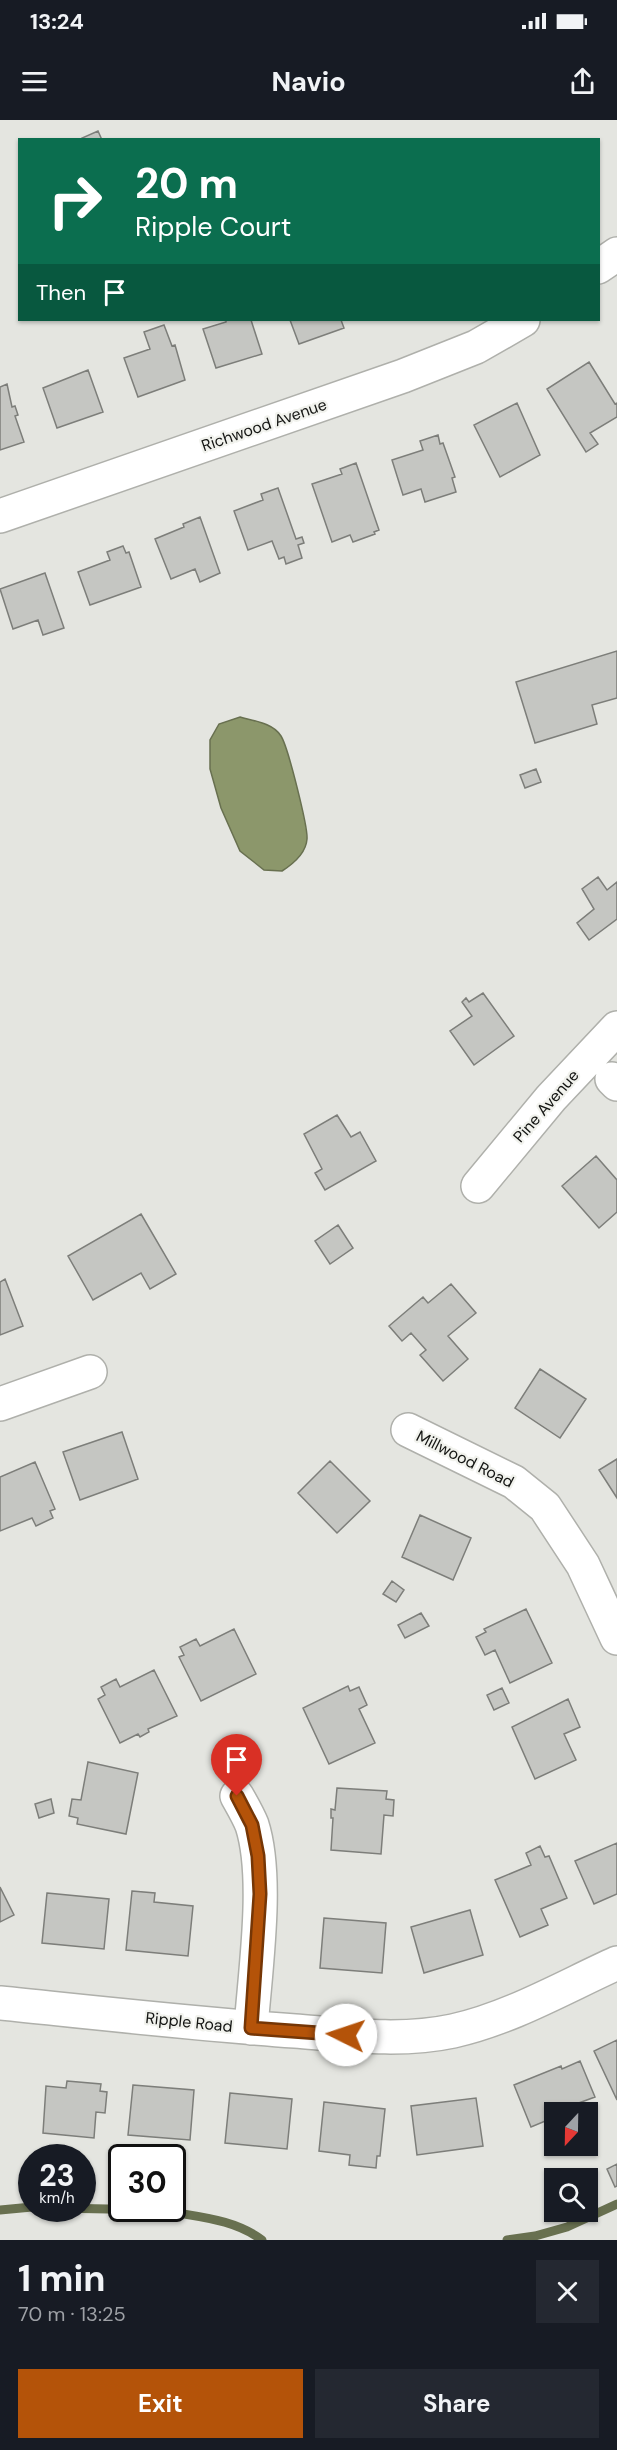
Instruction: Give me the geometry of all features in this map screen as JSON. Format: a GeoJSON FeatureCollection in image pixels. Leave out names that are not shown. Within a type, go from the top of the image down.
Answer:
{"type":"FeatureCollection","features":[{"type":"Feature","properties":{"kind":"street"},"geometry":{"type":"LineString","coordinates":[[600,266],[617,254]]}},
{"type":"Feature","properties":{"kind":"street","name":"Richwood Avenue"},"geometry":{"type":"LineString","coordinates":[[0,516],[404,376],[477,347],[521,321]]}},
{"type":"Feature","properties":{"kind":"street","name":"Pine Avenue"},"geometry":{"type":"LineString","coordinates":[[477,1186],[551,1098],[617,1028]]}},
{"type":"Feature","properties":{"kind":"street"},"geometry":{"type":"LineString","coordinates":[[0,1404],[90,1372]]}},
{"type":"Feature","properties":{"kind":"street","name":"Millwood Road"},"geometry":{"type":"LineString","coordinates":[[408,1430],[514,1482],[545,1507],[583,1565],[617,1638]]}},
{"type":"Feature","properties":{"kind":"street"},"geometry":{"type":"LineString","coordinates":[[237,1796],[252,1825],[258,1856],[260,1894],[251,2028]]}},
{"type":"Feature","properties":{"kind":"street","name":"Ripple Road"},"geometry":{"type":"LineString","coordinates":[[0,2003],[251,2028],[370,2036],[413,2036],[452,2031],[498,2018],[617,1963]]}},
{"type":"Feature","properties":{"kind":"shaded area"},"geometry":{"type":"Polygon","coordinates":[[[240,717],[263,723],[278,732],[293,770],[307,839],[302,854],[282,871],[264,870],[240,851],[221,808],[210,769],[210,740],[219,724],[240,717]]]}},
{"type":"Feature","properties":{"kind":"building"},"geometry":{"type":"Polygon","coordinates":[[[98,131],[101,138],[82,138],[98,131]]]}},
{"type":"Feature","properties":{"kind":"building"},"geometry":{"type":"Polygon","coordinates":[[[251,321],[262,354],[216,368],[203,329],[226,322],[251,321]]]}},
{"type":"Feature","properties":{"kind":"building"},"geometry":{"type":"Polygon","coordinates":[[[290,321],[341,321],[344,328],[299,344],[290,321]]]}},
{"type":"Feature","properties":{"kind":"building"},"geometry":{"type":"Polygon","coordinates":[[[164,325],[172,346],[175,345],[185,380],[138,397],[124,358],[150,349],[144,332],[164,325]]]}},
{"type":"Feature","properties":{"kind":"building"},"geometry":{"type":"Polygon","coordinates":[[[589,362],[615,404],[617,403],[617,417],[590,433],[598,444],[586,452],[547,389],[589,362]]]}},
{"type":"Feature","properties":{"kind":"building"},"geometry":{"type":"Polygon","coordinates":[[[88,370],[103,412],[57,428],[43,388],[88,370]]]}},
{"type":"Feature","properties":{"kind":"building"},"geometry":{"type":"Polygon","coordinates":[[[7,384],[12,407],[15,406],[18,415],[15,416],[24,442],[0,450],[0,387],[7,384]]]}},
{"type":"Feature","properties":{"kind":"building"},"geometry":{"type":"Polygon","coordinates":[[[517,403],[540,455],[500,477],[474,425],[517,403]]]}},
{"type":"Feature","properties":{"kind":"building"},"geometry":{"type":"Polygon","coordinates":[[[438,435],[455,477],[452,478],[456,492],[425,502],[421,489],[403,495],[392,460],[423,450],[420,441],[438,435]]]}},
{"type":"Feature","properties":{"kind":"building"},"geometry":{"type":"Polygon","coordinates":[[[356,463],[379,530],[374,532],[375,534],[353,542],[350,535],[332,542],[312,484],[342,474],[340,469],[356,463]]]}},
{"type":"Feature","properties":{"kind":"building"},"geometry":{"type":"Polygon","coordinates":[[[278,488],[296,539],[302,537],[304,543],[298,545],[302,558],[286,564],[284,557],[279,559],[272,541],[248,550],[234,511],[263,500],[261,494],[278,488]]]}},
{"type":"Feature","properties":{"kind":"building"},"geometry":{"type":"Polygon","coordinates":[[[200,517],[220,573],[200,582],[195,569],[171,579],[155,539],[184,527],[183,524],[200,517]]]}},
{"type":"Feature","properties":{"kind":"building"},"geometry":{"type":"Polygon","coordinates":[[[123,546],[126,553],[129,552],[141,587],[90,605],[78,572],[110,560],[107,552],[123,546]]]}},
{"type":"Feature","properties":{"kind":"building"},"geometry":{"type":"Polygon","coordinates":[[[45,573],[64,628],[43,635],[38,620],[13,629],[0,589],[45,573]]]}},
{"type":"Feature","properties":{"kind":"building"},"geometry":{"type":"Polygon","coordinates":[[[617,651],[617,698],[592,705],[597,724],[535,743],[516,682],[617,651]]]}},
{"type":"Feature","properties":{"kind":"building"},"geometry":{"type":"Polygon","coordinates":[[[536,769],[541,782],[525,788],[520,775],[536,769]]]}},
{"type":"Feature","properties":{"kind":"building"},"geometry":{"type":"Polygon","coordinates":[[[598,877],[607,890],[617,882],[617,919],[589,940],[577,923],[594,909],[582,889],[598,877]]]}},
{"type":"Feature","properties":{"kind":"building"},"geometry":{"type":"Polygon","coordinates":[[[483,993],[514,1036],[474,1065],[450,1031],[472,1016],[462,1002],[466,998],[469,1002],[483,993]]]}},
{"type":"Feature","properties":{"kind":"building"},"geometry":{"type":"Polygon","coordinates":[[[337,1115],[351,1137],[360,1132],[376,1161],[325,1190],[315,1173],[322,1169],[304,1134],[337,1115]]]}},
{"type":"Feature","properties":{"kind":"building"},"geometry":{"type":"Polygon","coordinates":[[[596,1156],[617,1180],[617,1212],[599,1228],[562,1186],[596,1156]]]}},
{"type":"Feature","properties":{"kind":"building"},"geometry":{"type":"Polygon","coordinates":[[[141,1214],[176,1274],[150,1289],[141,1273],[93,1300],[68,1256],[141,1214]]]}},
{"type":"Feature","properties":{"kind":"building"},"geometry":{"type":"Polygon","coordinates":[[[338,1225],[353,1248],[330,1264],[315,1241],[338,1225]]]}},
{"type":"Feature","properties":{"kind":"building"},"geometry":{"type":"Polygon","coordinates":[[[5,1279],[23,1326],[0,1335],[0,1282],[5,1279]]]}},
{"type":"Feature","properties":{"kind":"building"},"geometry":{"type":"Polygon","coordinates":[[[451,1284],[476,1313],[448,1336],[468,1359],[443,1381],[420,1355],[426,1350],[411,1333],[402,1341],[389,1326],[423,1297],[428,1303],[451,1284]]]}},
{"type":"Feature","properties":{"kind":"building"},"geometry":{"type":"Polygon","coordinates":[[[540,1369],[586,1399],[560,1438],[515,1408],[540,1369]]]}},
{"type":"Feature","properties":{"kind":"building"},"geometry":{"type":"Polygon","coordinates":[[[122,1432],[138,1479],[80,1500],[63,1452],[122,1432]]]}},
{"type":"Feature","properties":{"kind":"building"},"geometry":{"type":"Polygon","coordinates":[[[617,1459],[617,1498],[599,1470],[617,1459]]]}},
{"type":"Feature","properties":{"kind":"building"},"geometry":{"type":"Polygon","coordinates":[[[330,1461],[370,1501],[337,1533],[298,1493],[330,1461]]]}},
{"type":"Feature","properties":{"kind":"building"},"geometry":{"type":"Polygon","coordinates":[[[35,1462],[55,1509],[50,1511],[53,1518],[36,1526],[32,1518],[0,1531],[0,1477],[35,1462]]]}},
{"type":"Feature","properties":{"kind":"building"},"geometry":{"type":"Polygon","coordinates":[[[420,1515],[471,1538],[453,1580],[402,1557],[420,1515]]]}},
{"type":"Feature","properties":{"kind":"building"},"geometry":{"type":"Polygon","coordinates":[[[392,1581],[404,1590],[396,1602],[383,1594],[392,1581]]]}},
{"type":"Feature","properties":{"kind":"building"},"geometry":{"type":"Polygon","coordinates":[[[526,1609],[552,1663],[510,1683],[495,1650],[485,1655],[476,1637],[486,1632],[484,1629],[526,1609]]]}},
{"type":"Feature","properties":{"kind":"building"},"geometry":{"type":"Polygon","coordinates":[[[421,1613],[429,1626],[405,1638],[398,1625],[421,1613]]]}},
{"type":"Feature","properties":{"kind":"building"},"geometry":{"type":"Polygon","coordinates":[[[234,1629],[256,1674],[201,1701],[179,1657],[184,1655],[180,1647],[196,1639],[200,1646],[234,1629]]]}},
{"type":"Feature","properties":{"kind":"building"},"geometry":{"type":"Polygon","coordinates":[[[154,1670],[177,1716],[148,1729],[149,1732],[140,1737],[138,1734],[120,1743],[98,1699],[105,1695],[101,1687],[116,1679],[120,1687],[154,1670]]]}},
{"type":"Feature","properties":{"kind":"building"},"geometry":{"type":"Polygon","coordinates":[[[348,1686],[350,1691],[359,1687],[367,1705],[359,1709],[375,1743],[329,1764],[303,1708],[348,1686]]]}},
{"type":"Feature","properties":{"kind":"building"},"geometry":{"type":"Polygon","coordinates":[[[502,1688],[509,1703],[494,1710],[487,1695],[502,1688]]]}},
{"type":"Feature","properties":{"kind":"building"},"geometry":{"type":"Polygon","coordinates":[[[568,1699],[580,1727],[564,1734],[576,1760],[535,1779],[512,1727],[568,1699]]]}},
{"type":"Feature","properties":{"kind":"building"},"geometry":{"type":"Polygon","coordinates":[[[88,1762],[138,1773],[126,1834],[77,1824],[78,1818],[69,1816],[72,1799],[81,1800],[88,1762]]]}},
{"type":"Feature","properties":{"kind":"building"},"geometry":{"type":"Polygon","coordinates":[[[337,1788],[387,1791],[386,1799],[394,1800],[393,1816],[384,1815],[381,1854],[331,1850],[333,1818],[331,1818],[331,1809],[335,1810],[337,1788]]]}},
{"type":"Feature","properties":{"kind":"building"},"geometry":{"type":"Polygon","coordinates":[[[51,1799],[54,1813],[39,1818],[35,1804],[51,1799]]]}},
{"type":"Feature","properties":{"kind":"building"},"geometry":{"type":"Polygon","coordinates":[[[617,1843],[617,1894],[594,1904],[575,1861],[617,1843]]]}},
{"type":"Feature","properties":{"kind":"building"},"geometry":{"type":"Polygon","coordinates":[[[540,1846],[545,1857],[549,1856],[567,1898],[541,1909],[548,1925],[520,1937],[495,1880],[531,1865],[526,1853],[540,1846]]]}},
{"type":"Feature","properties":{"kind":"building"},"geometry":{"type":"Polygon","coordinates":[[[0,1887],[14,1915],[0,1922],[0,1887]]]}},
{"type":"Feature","properties":{"kind":"building"},"geometry":{"type":"Polygon","coordinates":[[[132,1891],[155,1893],[154,1902],[193,1906],[188,1956],[126,1950],[132,1891]]]}},
{"type":"Feature","properties":{"kind":"building"},"geometry":{"type":"Polygon","coordinates":[[[47,1893],[109,1899],[104,1949],[42,1943],[47,1893]]]}},
{"type":"Feature","properties":{"kind":"building"},"geometry":{"type":"Polygon","coordinates":[[[470,1910],[483,1955],[424,1973],[411,1927],[470,1910]]]}},
{"type":"Feature","properties":{"kind":"building"},"geometry":{"type":"Polygon","coordinates":[[[324,1918],[386,1923],[382,1973],[320,1968],[324,1918]]]}},
{"type":"Feature","properties":{"kind":"building"},"geometry":{"type":"Polygon","coordinates":[[[617,2040],[617,2100],[594,2051],[617,2040]]]}},
{"type":"Feature","properties":{"kind":"building"},"geometry":{"type":"Polygon","coordinates":[[[580,2061],[595,2097],[581,2102],[544,2102],[544,2122],[531,2127],[514,2085],[561,2066],[562,2069],[580,2061]]]}},
{"type":"Feature","properties":{"kind":"building"},"geometry":{"type":"Polygon","coordinates":[[[67,2081],[101,2084],[100,2091],[107,2092],[105,2113],[96,2112],[94,2138],[43,2133],[46,2086],[66,2088],[67,2081]]]}},
{"type":"Feature","properties":{"kind":"building"},"geometry":{"type":"Polygon","coordinates":[[[133,2085],[194,2090],[190,2140],[128,2135],[133,2085]]]}},
{"type":"Feature","properties":{"kind":"building"},"geometry":{"type":"Polygon","coordinates":[[[230,2093],[292,2099],[287,2149],[225,2143],[230,2093]]]}},
{"type":"Feature","properties":{"kind":"building"},"geometry":{"type":"Polygon","coordinates":[[[476,2098],[483,2146],[417,2155],[411,2106],[476,2098]]]}},
{"type":"Feature","properties":{"kind":"building"},"geometry":{"type":"Polygon","coordinates":[[[324,2102],[385,2109],[380,2156],[377,2156],[376,2168],[349,2165],[350,2155],[319,2151],[324,2102]]]}},
{"type":"Feature","properties":{"kind":"building"},"geometry":{"type":"Polygon","coordinates":[[[617,2164],[617,2186],[615,2187],[607,2169],[617,2164]]]}},
{"type":"Feature","properties":{"kind":"waterway"},"geometry":{"type":"LineString","coordinates":[[507,2240],[535,2236],[567,2227],[617,2204]]}},
{"type":"Feature","properties":{"kind":"waterway"},"geometry":{"type":"LineString","coordinates":[[0,2210],[18,2208]]}},
{"type":"Feature","properties":{"kind":"waterway"},"geometry":{"type":"LineString","coordinates":[[96,2209],[108,2209]]}},
{"type":"Feature","properties":{"kind":"waterway"},"geometry":{"type":"LineString","coordinates":[[186,2214],[237,2226],[262,2240]]}},
{"type":"Feature","properties":{"kind":"route"},"geometry":{"type":"LineString","coordinates":[[237,1796],[252,1825],[258,1856],[260,1894],[251,2028],[346,2035]]}}]}
